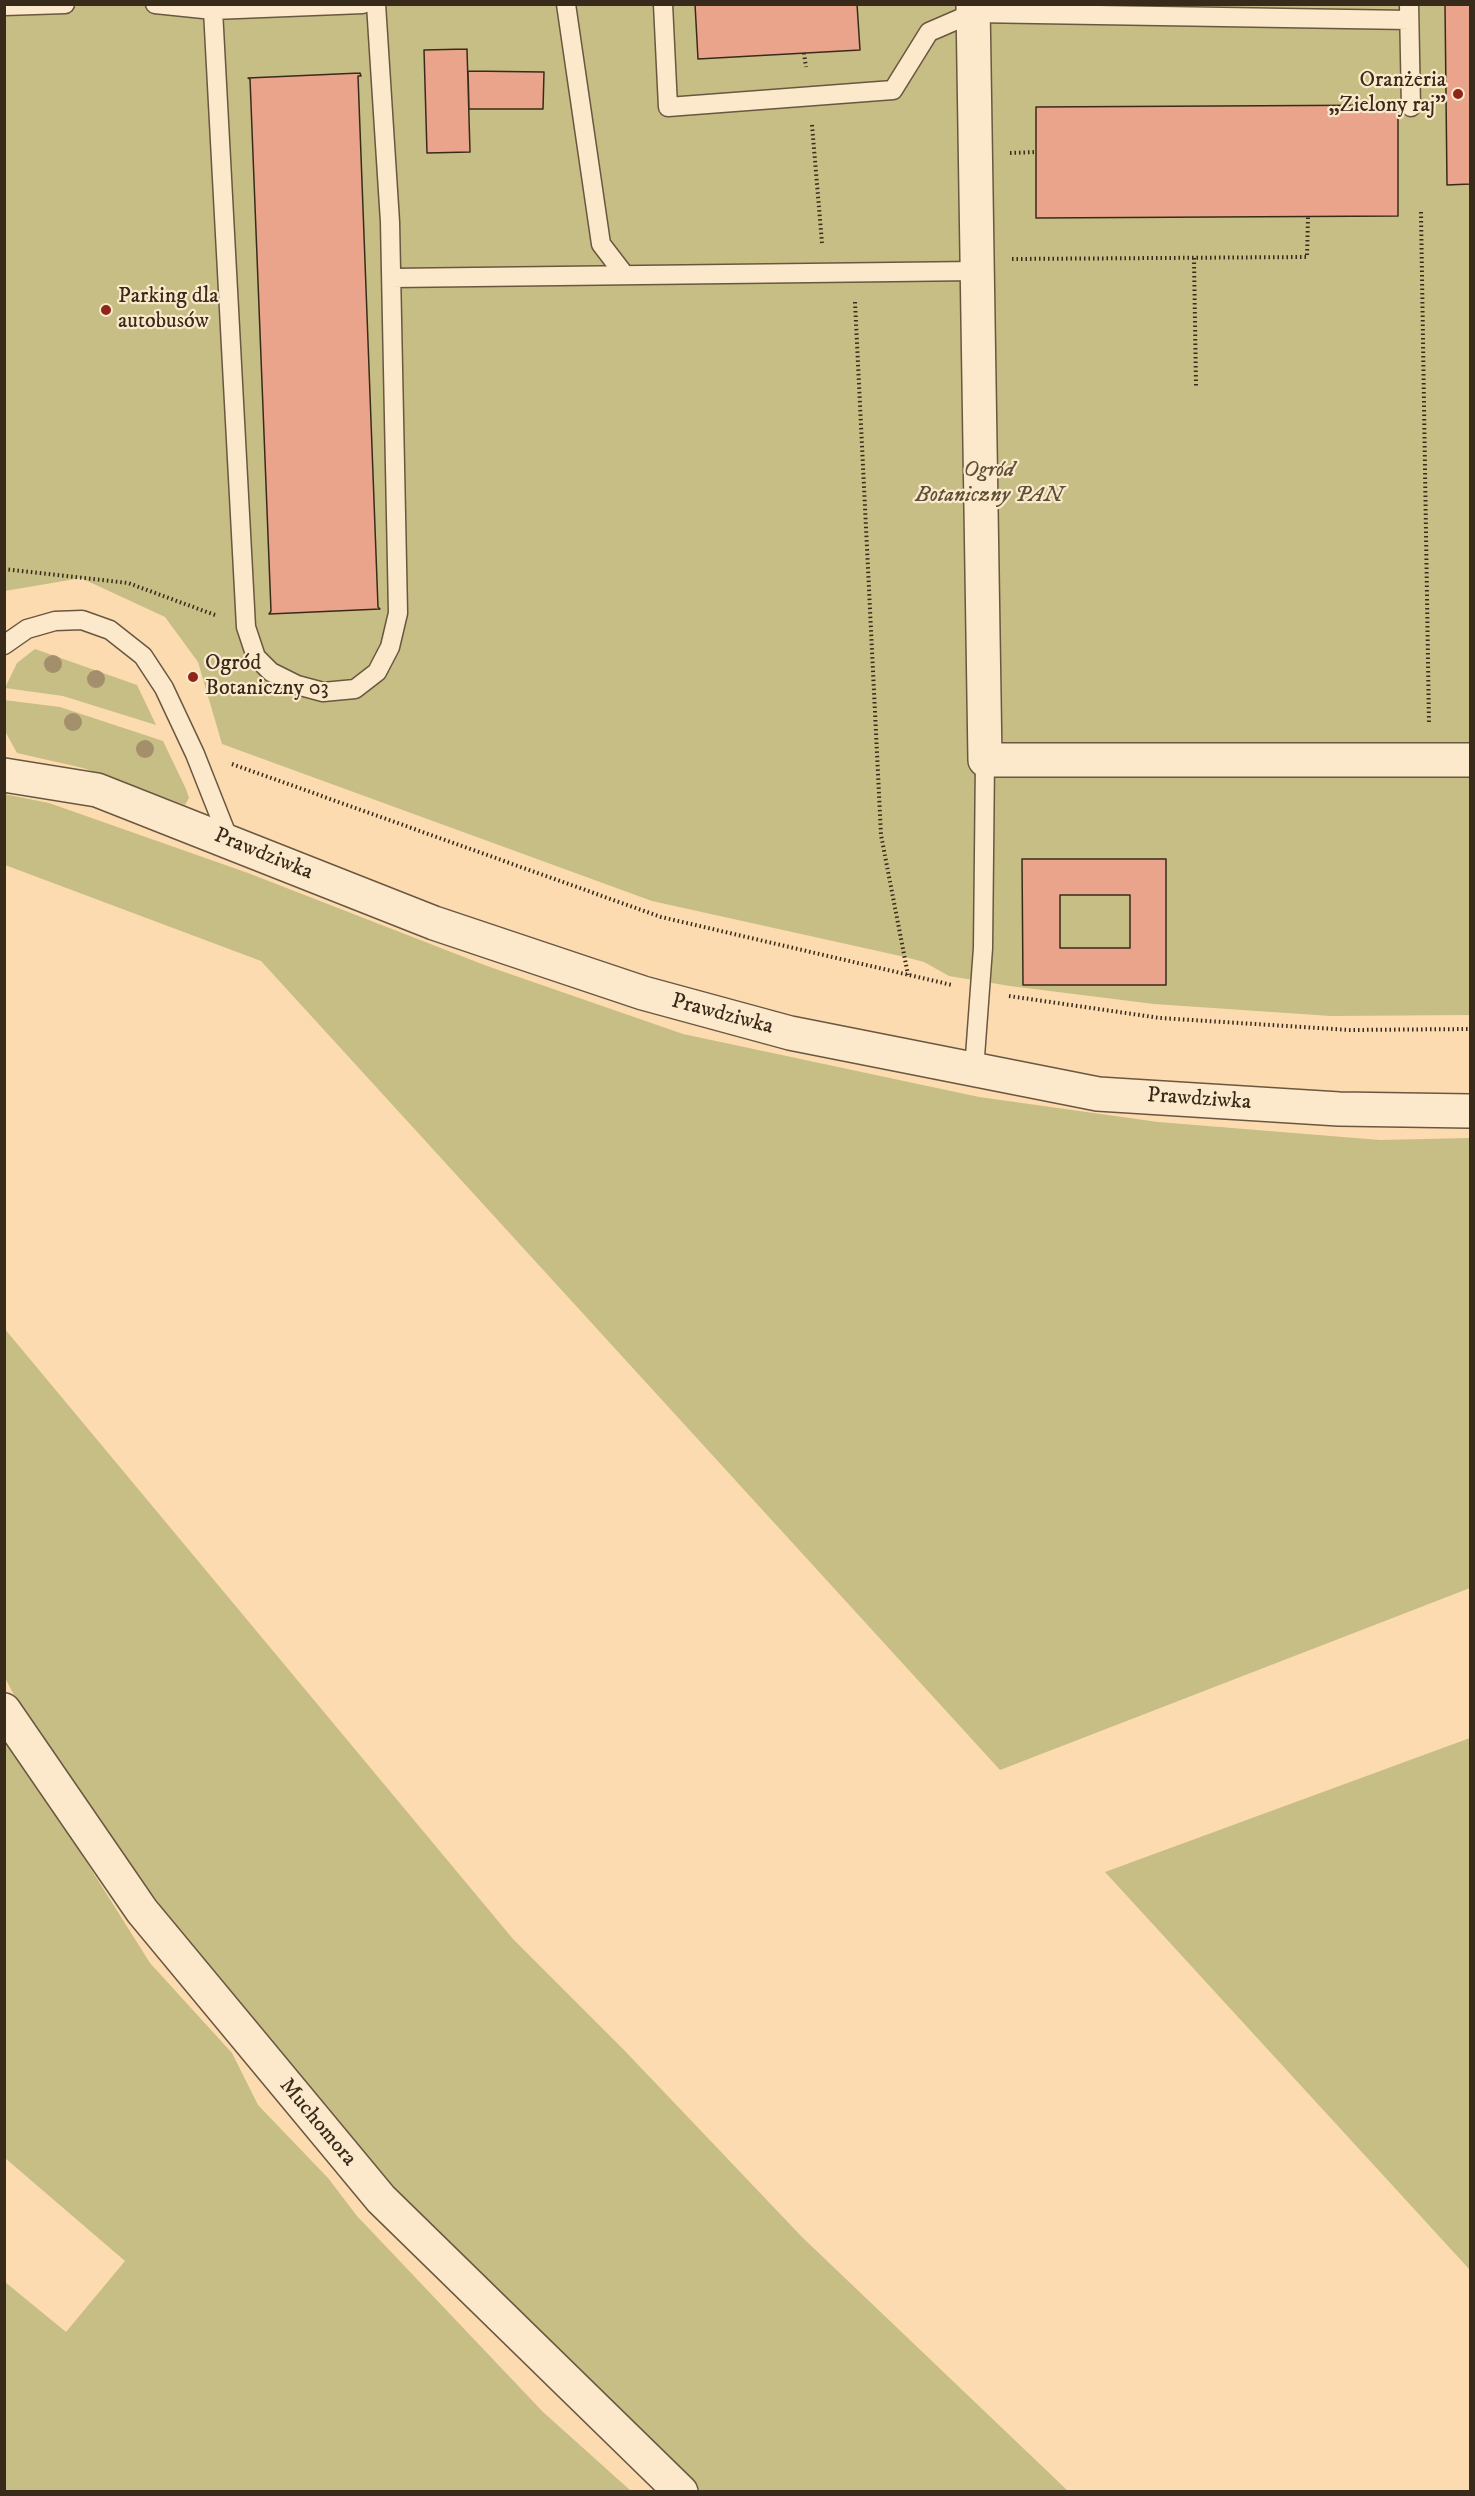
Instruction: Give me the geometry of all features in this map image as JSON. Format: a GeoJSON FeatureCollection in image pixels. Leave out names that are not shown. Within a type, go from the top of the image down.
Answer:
{"type":"FeatureCollection","features":[{"type":"Feature","properties":{"kind":"street"},"geometry":{"type":"LineString","coordinates":[[973,9],[985,760],[1470,760]]}},
{"type":"Feature","properties":{"kind":"street","name":"Prawdziwka"},"geometry":{"type":"LineString","coordinates":[[4,775],[97,790],[434,923],[643,993],[790,1034],[1098,1094],[1339,1109],[1470,1112]]}},
{"type":"Feature","properties":{"kind":"street","name":"Muchomora"},"geometry":{"type":"LineString","coordinates":[[4,1710],[142,1911],[381,2199],[681,2492]]}},
{"type":"Feature","properties":{"kind":"lane"},"geometry":{"type":"LineString","coordinates":[[4,6],[65,4]]}},
{"type":"Feature","properties":{"kind":"lane"},"geometry":{"type":"LineString","coordinates":[[155,4],[213,10],[363,4]]}},
{"type":"Feature","properties":{"kind":"lane"},"geometry":{"type":"LineString","coordinates":[[213,10],[246,627],[256,657],[271,672],[297,686],[322,692],[355,689],[377,672],[390,647],[398,613],[392,278],[376,4]]}},
{"type":"Feature","properties":{"kind":"lane"},"geometry":{"type":"LineString","coordinates":[[566,4],[601,244],[624,274]]}},
{"type":"Feature","properties":{"kind":"lane"},"geometry":{"type":"LineString","coordinates":[[663,4],[668,107],[893,90],[929,32],[973,9],[1409,12],[1411,107]]}},
{"type":"Feature","properties":{"kind":"lane"},"geometry":{"type":"LineString","coordinates":[[392,278],[824,272],[976,265]]}},
{"type":"Feature","properties":{"kind":"lane"},"geometry":{"type":"LineString","coordinates":[[4,645],[27,629],[55,621],[82,620],[110,630],[143,656],[164,688],[195,753],[228,840]]}},
{"type":"Feature","properties":{"kind":"lane"},"geometry":{"type":"LineString","coordinates":[[974,1070],[983,948],[985,760]]}},
{"type":"Feature","properties":{"kind":"path"},"geometry":{"type":"LineString","coordinates":[[804,53],[824,272]]}},
{"type":"Feature","properties":{"kind":"path"},"geometry":{"type":"LineString","coordinates":[[1421,212],[1430,760]]}},
{"type":"Feature","properties":{"kind":"path"},"geometry":{"type":"LineString","coordinates":[[976,265],[1307,257],[1308,217]]}},
{"type":"Feature","properties":{"kind":"path"},"geometry":{"type":"LineString","coordinates":[[1194,258],[1196,386]]}},
{"type":"Feature","properties":{"kind":"path"},"geometry":{"type":"LineString","coordinates":[[853,271],[881,835],[909,975]]}},
{"type":"Feature","properties":{"kind":"path"},"geometry":{"type":"LineString","coordinates":[[4,569],[128,583],[246,627]]}},
{"type":"Feature","properties":{"kind":"path"},"geometry":{"type":"LineString","coordinates":[[228,763],[661,917],[980,992],[1160,1018],[1350,1030],[1470,1029]]}},
{"type":"Feature","properties":{"kind":"green space","name":"Ogród Botaniczny PAN"},"geometry":{"type":"Polygon","coordinates":[[[5,5],[1470,5],[1470,1015],[1331,1016],[1154,1004],[949,976],[924,962],[905,957],[652,901],[222,744],[198,662],[165,617],[81,578],[5,591],[5,5]]]}},
{"type":"Feature","properties":{"kind":"green space"},"geometry":{"type":"Polygon","coordinates":[[[35,649],[137,685],[156,725],[63,696],[5,688],[17,663],[35,649]]]}},
{"type":"Feature","properties":{"kind":"green space"},"geometry":{"type":"Polygon","coordinates":[[[4,700],[60,707],[163,741],[189,798],[185,805],[83,768],[17,753],[5,731],[4,700]]]}},
{"type":"Feature","properties":{"kind":"green space"},"geometry":{"type":"Polygon","coordinates":[[[4,794],[49,803],[248,873],[487,966],[683,1034],[979,1097],[1158,1122],[1380,1140],[1470,1138],[1470,1588],[1000,1770],[261,961],[5,865],[4,794]]]}},
{"type":"Feature","properties":{"kind":"green space"},"geometry":{"type":"Polygon","coordinates":[[[4,1328],[513,1939],[624,2050],[802,2237],[1068,2491],[700,2491],[420,2220],[190,1946],[32,1729],[5,1678],[4,1328]]]}},
{"type":"Feature","properties":{"kind":"green space"},"geometry":{"type":"Polygon","coordinates":[[[4,1731],[150,1963],[232,2053],[258,2105],[328,2178],[357,2216],[543,2412],[631,2491],[5,2491],[5,2282],[66,2332],[125,2261],[5,2158],[4,1731]]]}},
{"type":"Feature","properties":{"kind":"green space"},"geometry":{"type":"Polygon","coordinates":[[[1470,1738],[1470,2270],[1105,1872],[1470,1738]]]}},
{"type":"Feature","properties":{"kind":"building"},"geometry":{"type":"Polygon","coordinates":[[[695,4],[857,4],[860,50],[698,59],[695,4]]]}},
{"type":"Feature","properties":{"kind":"building","name":"Oranżeria „Zielony raj”"},"geometry":{"type":"Polygon","coordinates":[[[1445,4],[1470,4],[1470,184],[1447,185],[1445,4]]]}},
{"type":"Feature","properties":{"kind":"building"},"geometry":{"type":"Polygon","coordinates":[[[467,49],[470,152],[427,153],[424,50],[467,49]]]}},
{"type":"Feature","properties":{"kind":"building"},"geometry":{"type":"Polygon","coordinates":[[[468,71],[544,72],[543,109],[469,109],[468,71]]]}},
{"type":"Feature","properties":{"kind":"building"},"geometry":{"type":"Polygon","coordinates":[[[360,73],[361,76],[358,76],[378,607],[380,609],[269,614],[271,611],[250,79],[248,78],[360,73]]]}},
{"type":"Feature","properties":{"kind":"building"},"geometry":{"type":"Polygon","coordinates":[[[1398,105],[1398,216],[1036,218],[1036,107],[1398,105]]]}},
{"type":"Feature","properties":{"kind":"building"},"geometry":{"type":"Polygon","coordinates":[[[1022,859],[1166,859],[1166,985],[1023,985],[1022,859]],[[1060,895],[1060,948],[1130,948],[1130,895],[1060,895]]]}},
{"type":"Feature","properties":{"kind":"place","name":"Oranżeria „Zielony raj”"},"geometry":{"type":"Point","coordinates":[1458,94]}},
{"type":"Feature","properties":{"kind":"place","name":"Parking dla autobusów"},"geometry":{"type":"Point","coordinates":[106,310]}},
{"type":"Feature","properties":{"kind":"place","name":"Ogród Botaniczny 03"},"geometry":{"type":"Point","coordinates":[193,677]}}]}
